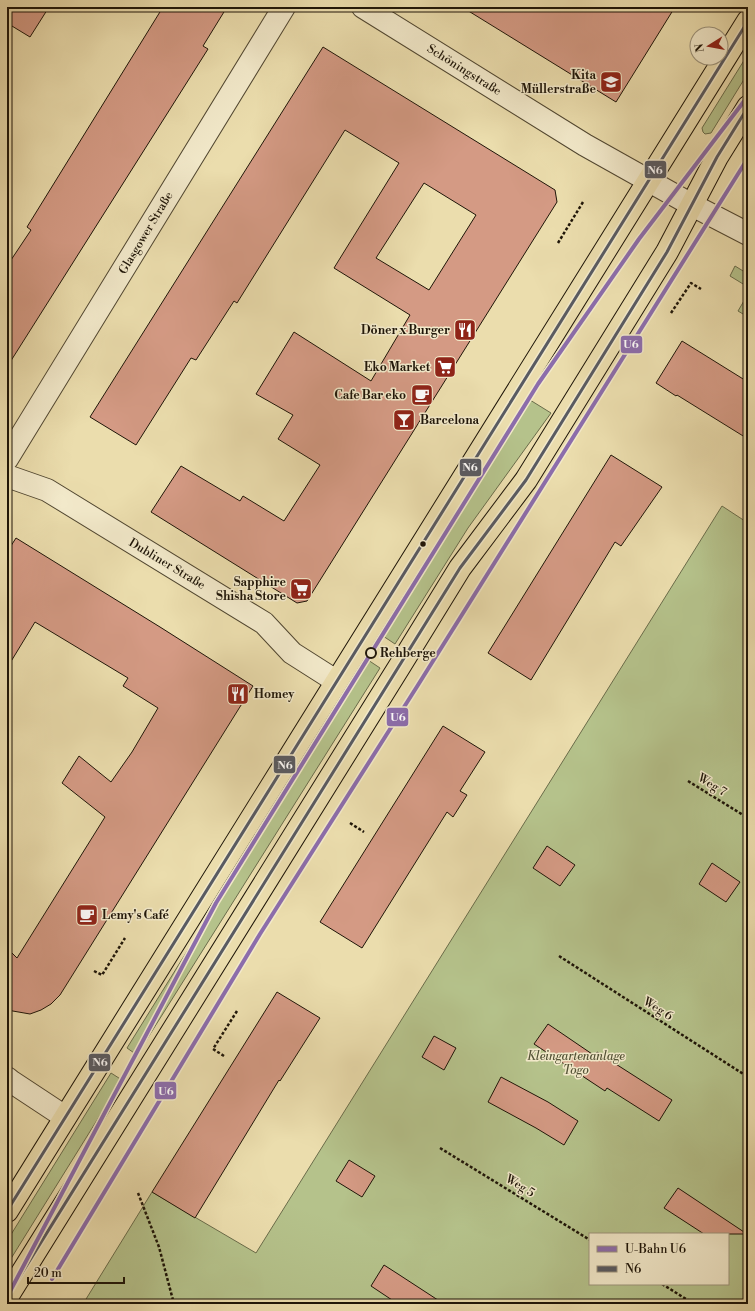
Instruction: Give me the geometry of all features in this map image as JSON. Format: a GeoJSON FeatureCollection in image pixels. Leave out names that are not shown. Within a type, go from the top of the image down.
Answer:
{"type":"FeatureCollection","features":[{"type":"Feature","properties":{"kind":"main road"},"geometry":{"type":"LineString","coordinates":[[7,1211],[748,21]]}},
{"type":"Feature","properties":{"kind":"main road"},"geometry":{"type":"LineString","coordinates":[[7,1297],[460,568],[526,480],[667,252],[717,157],[748,107]]}},
{"type":"Feature","properties":{"kind":"street","name":"Glasgower Straße"},"geometry":{"type":"LineString","coordinates":[[7,459],[284,7]]}},
{"type":"Feature","properties":{"kind":"street","name":"Schöningstraße"},"geometry":{"type":"LineString","coordinates":[[363,7],[585,145],[648,181],[748,234]]}},
{"type":"Feature","properties":{"kind":"street","name":"Dubliner Straße"},"geometry":{"type":"LineString","coordinates":[[7,476],[47,490],[264,623],[292,653],[336,681]]}},
{"type":"Feature","properties":{"kind":"street"},"geometry":{"type":"LineString","coordinates":[[7,1078],[65,1117]]}},
{"type":"Feature","properties":{"kind":"path"},"geometry":{"type":"LineString","coordinates":[[558,243],[583,202]]}},
{"type":"Feature","properties":{"kind":"path"},"geometry":{"type":"LineString","coordinates":[[671,313],[691,283],[701,289]]}},
{"type":"Feature","properties":{"kind":"path","name":"Weg 7"},"geometry":{"type":"LineString","coordinates":[[688,781],[748,818]]}},
{"type":"Feature","properties":{"kind":"path"},"geometry":{"type":"LineString","coordinates":[[350,823],[364,832]]}},
{"type":"Feature","properties":{"kind":"path"},"geometry":{"type":"LineString","coordinates":[[94,971],[102,975],[124,938]]}},
{"type":"Feature","properties":{"kind":"path","name":"Weg 6"},"geometry":{"type":"LineString","coordinates":[[558,956],[748,1077]]}},
{"type":"Feature","properties":{"kind":"path"},"geometry":{"type":"LineString","coordinates":[[224,1056],[213,1049],[237,1011]]}},
{"type":"Feature","properties":{"kind":"path","name":"Weg 5"},"geometry":{"type":"LineString","coordinates":[[440,1148],[589,1239]]}},
{"type":"Feature","properties":{"kind":"path"},"geometry":{"type":"LineString","coordinates":[[138,1193],[159,1247],[174,1304]]}},
{"type":"Feature","properties":{"kind":"path"},"geometry":{"type":"LineString","coordinates":[[664,1285],[694,1304]]}},
{"type":"Feature","properties":{"kind":"green space"},"geometry":{"type":"Polygon","coordinates":[[[748,54],[748,73],[711,133],[705,134],[702,128],[748,54]]]}},
{"type":"Feature","properties":{"kind":"green space"},"geometry":{"type":"Polygon","coordinates":[[[735,266],[748,274],[748,287],[730,276],[735,266]]]}},
{"type":"Feature","properties":{"kind":"green space"},"geometry":{"type":"Polygon","coordinates":[[[748,294],[748,317],[738,311],[748,294]]]}},
{"type":"Feature","properties":{"kind":"green space"},"geometry":{"type":"Polygon","coordinates":[[[530,400],[551,413],[468,528],[395,644],[383,636],[530,400]]]}},
{"type":"Feature","properties":{"kind":"green space","name":"Kleingartenanlage Togo"},"geometry":{"type":"Polygon","coordinates":[[[722,506],[748,523],[748,1304],[83,1304],[152,1192],[256,1253],[722,506]]]}},
{"type":"Feature","properties":{"kind":"green space"},"geometry":{"type":"Polygon","coordinates":[[[368,660],[380,668],[137,1055],[127,1048],[368,660]]]}},
{"type":"Feature","properties":{"kind":"green space"},"geometry":{"type":"Polygon","coordinates":[[[111,1073],[122,1080],[7,1265],[7,1241],[111,1073]]]}},
{"type":"Feature","properties":{"kind":"building"},"geometry":{"type":"Polygon","coordinates":[[[7,7],[49,7],[30,37],[7,23],[7,7]]]}},
{"type":"Feature","properties":{"kind":"building"},"geometry":{"type":"Polygon","coordinates":[[[163,7],[227,7],[203,46],[208,49],[7,367],[7,266],[31,230],[27,227],[163,7]]]}},
{"type":"Feature","properties":{"kind":"building"},"geometry":{"type":"Polygon","coordinates":[[[462,7],[675,7],[616,102],[462,7]]]}},
{"type":"Feature","properties":{"kind":"building"},"geometry":{"type":"Polygon","coordinates":[[[323,47],[555,190],[557,202],[307,601],[297,603],[151,512],[181,466],[240,501],[243,496],[284,521],[320,465],[278,439],[293,415],[256,394],[294,332],[371,381],[410,315],[334,268],[399,163],[345,130],[237,303],[234,301],[196,360],[191,358],[136,445],[90,417],[323,47]],[[424,183],[376,258],[429,290],[476,215],[424,183]]]}},
{"type":"Feature","properties":{"kind":"building"},"geometry":{"type":"Polygon","coordinates":[[[682,341],[748,382],[748,439],[656,383],[682,341]]]}},
{"type":"Feature","properties":{"kind":"building"},"geometry":{"type":"Polygon","coordinates":[[[611,455],[662,487],[621,546],[615,542],[531,680],[488,653],[611,455]]]}},
{"type":"Feature","properties":{"kind":"building"},"geometry":{"type":"Polygon","coordinates":[[[16,538],[253,686],[60,995],[51,1004],[30,1014],[7,1010],[7,948],[17,958],[105,817],[62,783],[79,756],[111,782],[132,752],[158,708],[123,686],[128,678],[35,622],[7,668],[7,552],[16,538]]]}},
{"type":"Feature","properties":{"kind":"building"},"geometry":{"type":"Polygon","coordinates":[[[443,726],[485,752],[460,791],[467,795],[453,817],[447,812],[362,948],[320,922],[443,726]]]}},
{"type":"Feature","properties":{"kind":"building"},"geometry":{"type":"Polygon","coordinates":[[[547,846],[575,865],[560,886],[533,868],[547,846]]]}},
{"type":"Feature","properties":{"kind":"building"},"geometry":{"type":"Polygon","coordinates":[[[712,863],[740,882],[726,902],[699,884],[712,863]]]}},
{"type":"Feature","properties":{"kind":"building"},"geometry":{"type":"Polygon","coordinates":[[[277,992],[320,1018],[280,1081],[279,1080],[195,1218],[152,1192],[277,992]]]}},
{"type":"Feature","properties":{"kind":"building"},"geometry":{"type":"Polygon","coordinates":[[[548,1024],[595,1056],[597,1052],[672,1100],[659,1121],[607,1088],[605,1091],[534,1044],[548,1024]]]}},
{"type":"Feature","properties":{"kind":"building"},"geometry":{"type":"Polygon","coordinates":[[[434,1036],[456,1048],[444,1070],[422,1057],[434,1036]]]}},
{"type":"Feature","properties":{"kind":"building"},"geometry":{"type":"Polygon","coordinates":[[[501,1077],[548,1102],[578,1121],[564,1145],[488,1102],[501,1077]]]}},
{"type":"Feature","properties":{"kind":"building"},"geometry":{"type":"Polygon","coordinates":[[[349,1160],[375,1176],[362,1197],[336,1181],[349,1160]]]}},
{"type":"Feature","properties":{"kind":"building"},"geometry":{"type":"Polygon","coordinates":[[[678,1188],[747,1234],[702,1233],[664,1208],[678,1188]]]}},
{"type":"Feature","properties":{"kind":"building"},"geometry":{"type":"Polygon","coordinates":[[[384,1265],[444,1304],[398,1304],[371,1286],[384,1265]]]}},
{"type":"Feature","properties":{"kind":"metro line","name":"U6"},"geometry":{"type":"LineString","coordinates":[[7,1297],[216,903],[538,384],[639,239],[748,96]]}},
{"type":"Feature","properties":{"kind":"metro line","name":"U6"},"geometry":{"type":"LineString","coordinates":[[52,1279],[260,934],[748,158]]}},
{"type":"Feature","properties":{"kind":"transit line","name":"N6"},"geometry":{"type":"LineString","coordinates":[[7,1211],[748,21]]}},
{"type":"Feature","properties":{"kind":"transit line","name":"N6"},"geometry":{"type":"LineString","coordinates":[[7,1297],[460,568],[526,480],[667,252],[717,157],[748,107]]}},
{"type":"Feature","properties":{"kind":"place","name":"Kita Müllerstraße"},"geometry":{"type":"Point","coordinates":[611,82]}},
{"type":"Feature","properties":{"kind":"place","name":"Döner x Burger"},"geometry":{"type":"Point","coordinates":[465,330]}},
{"type":"Feature","properties":{"kind":"place","name":"Eko Market"},"geometry":{"type":"Point","coordinates":[445,367]}},
{"type":"Feature","properties":{"kind":"place","name":"Cafe Bar eko"},"geometry":{"type":"Point","coordinates":[422,395]}},
{"type":"Feature","properties":{"kind":"place","name":"Barcelona"},"geometry":{"type":"Point","coordinates":[404,420]}},
{"type":"Feature","properties":{"kind":"place","name":"Sapphire Shisha Store"},"geometry":{"type":"Point","coordinates":[301,589]}},
{"type":"Feature","properties":{"kind":"place","name":"Rehberge"},"geometry":{"type":"Point","coordinates":[371,653]}},
{"type":"Feature","properties":{"kind":"place","name":"Homey"},"geometry":{"type":"Point","coordinates":[238,694]}},
{"type":"Feature","properties":{"kind":"place","name":"Lemy's Café"},"geometry":{"type":"Point","coordinates":[87,915]}}]}
